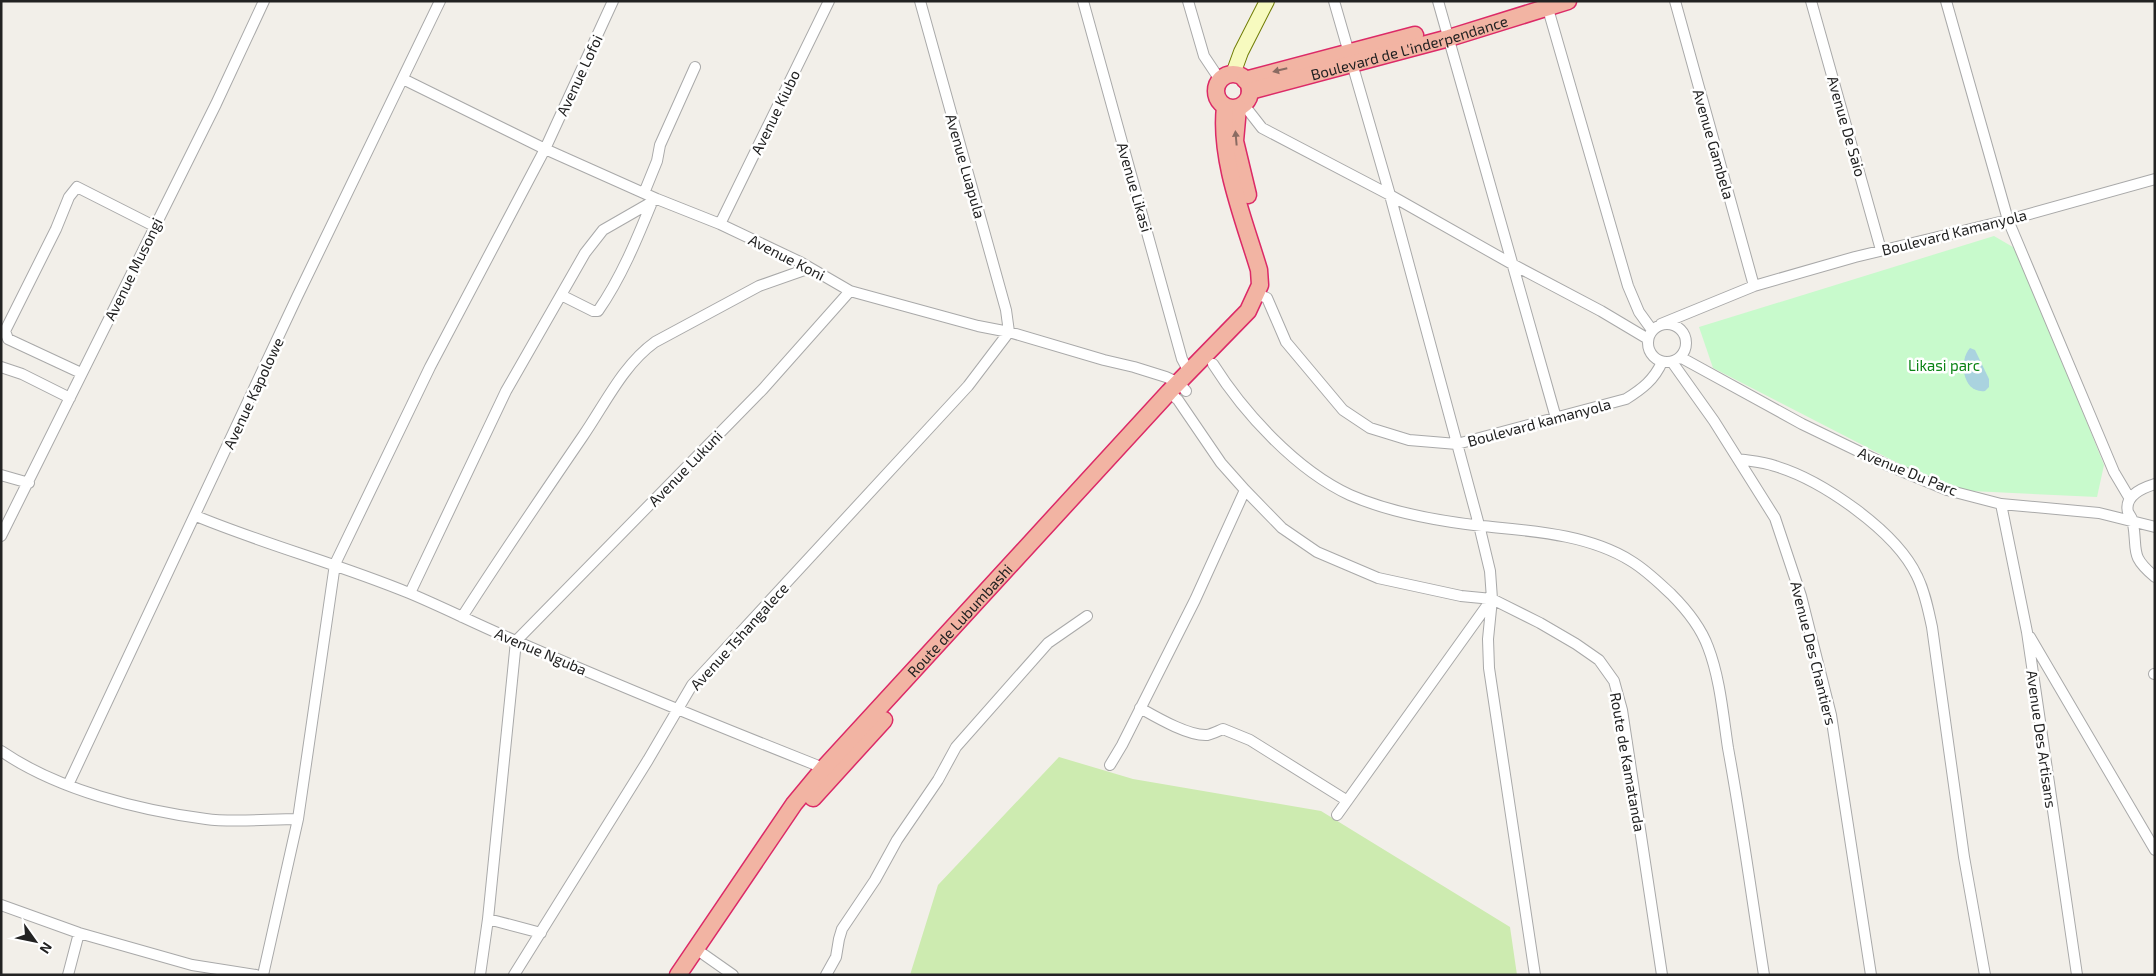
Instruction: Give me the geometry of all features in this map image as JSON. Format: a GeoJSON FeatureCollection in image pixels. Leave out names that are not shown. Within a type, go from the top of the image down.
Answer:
{"type":"FeatureCollection","features":[{"type":"Feature","properties":{"kind":"highway","name":"Boulevard de L'inderpendance"},"geometry":{"type":"LineString","coordinates":[[1447,32],[1530,1]]}},
{"type":"Feature","properties":{"kind":"highway","name":"Boulevard de L'inderpendance"},"geometry":{"type":"LineString","coordinates":[[1236,92],[1547,4],[1568,1]]}},
{"type":"Feature","properties":{"kind":"highway"},"geometry":{"type":"LineString","coordinates":[[1236,92],[1223,124],[1225,149],[1264,291]]}},
{"type":"Feature","properties":{"kind":"highway","name":"Route de Lubumbashi"},"geometry":{"type":"LineString","coordinates":[[691,975],[700,952],[794,804],[828,772],[1180,387],[1264,291]]}},
{"type":"Feature","properties":{"kind":"highway","name":"Route de Lubumbashi"},"geometry":{"type":"LineString","coordinates":[[1180,387],[1213,364],[1255,318],[1264,291]]}},
{"type":"Feature","properties":{"kind":"highway","name":"Route de Lubumbashi"},"geometry":{"type":"LineString","coordinates":[[678,975],[700,952]]}},
{"type":"Feature","properties":{"kind":"main road"},"geometry":{"type":"LineString","coordinates":[[1236,92],[1241,52],[1267,1]]}},
{"type":"Feature","properties":{"kind":"street","name":"Avenue Musongi"},"geometry":{"type":"LineString","coordinates":[[1,536],[216,104],[264,1]]}},
{"type":"Feature","properties":{"kind":"street","name":"Avenue Kapolowe"},"geometry":{"type":"LineString","coordinates":[[68,785],[302,288],[440,1]]}},
{"type":"Feature","properties":{"kind":"street","name":"Avenue Lofoi"},"geometry":{"type":"LineString","coordinates":[[263,975],[298,819],[335,564],[430,367],[545,149],[613,1]]}},
{"type":"Feature","properties":{"kind":"street","name":"Avenue Kiubo"},"geometry":{"type":"LineString","coordinates":[[720,224],[829,1]]}},
{"type":"Feature","properties":{"kind":"street","name":"Avenue Luapula"},"geometry":{"type":"LineString","coordinates":[[920,1],[1006,310],[1010,332]]}},
{"type":"Feature","properties":{"kind":"street","name":"Avenue Likasi"},"geometry":{"type":"LineString","coordinates":[[1084,1],[1182,359],[1180,387],[1221,463]]}},
{"type":"Feature","properties":{"kind":"street"},"geometry":{"type":"LineString","coordinates":[[1188,1],[1204,56],[1236,92],[1262,128],[1390,195],[1512,264],[1601,310],[1654,331],[1672,324],[1678,327],[1685,336],[1686,347],[1671,360],[1650,353],[1654,331],[1639,312],[1628,286],[1547,4]]}},
{"type":"Feature","properties":{"kind":"street"},"geometry":{"type":"LineString","coordinates":[[1334,1],[1390,195],[1458,444],[1490,571],[1492,599],[1488,639],[1489,668],[1535,975]]}},
{"type":"Feature","properties":{"kind":"street"},"geometry":{"type":"LineString","coordinates":[[1438,1],[1556,418]]}},
{"type":"Feature","properties":{"kind":"street","name":"Avenue Gambela"},"geometry":{"type":"LineString","coordinates":[[1675,1],[1754,286]]}},
{"type":"Feature","properties":{"kind":"street","name":"Avenue De Saio"},"geometry":{"type":"LineString","coordinates":[[1811,1],[1882,250]]}},
{"type":"Feature","properties":{"kind":"street"},"geometry":{"type":"LineString","coordinates":[[1946,1],[2008,220],[2114,472],[2130,499]]}},
{"type":"Feature","properties":{"kind":"street"},"geometry":{"type":"LineString","coordinates":[[644,193],[657,161],[660,144],[695,67]]}},
{"type":"Feature","properties":{"kind":"street","name":"Avenue Koni"},"geometry":{"type":"LineString","coordinates":[[403,79],[545,149],[644,193],[654,200],[720,224],[771,248],[800,262],[850,291],[978,326],[1010,332],[1166,376],[1180,387]]}},
{"type":"Feature","properties":{"kind":"street","name":"Boulevard Kamanyola"},"geometry":{"type":"LineString","coordinates":[[1654,331],[1754,286],[1882,250],[2008,220],[2155,179]]}},
{"type":"Feature","properties":{"kind":"street"},"geometry":{"type":"LineString","coordinates":[[81,373],[8,339],[5,331],[56,229],[69,197],[76,187],[154,226]]}},
{"type":"Feature","properties":{"kind":"street"},"geometry":{"type":"LineString","coordinates":[[561,295],[593,311],[598,311],[641,230],[654,200]]}},
{"type":"Feature","properties":{"kind":"street"},"geometry":{"type":"LineString","coordinates":[[410,594],[506,391],[585,253],[603,230],[654,200]]}},
{"type":"Feature","properties":{"kind":"street"},"geometry":{"type":"LineString","coordinates":[[462,617],[618,382],[645,349],[654,342],[759,286],[810,268]]}},
{"type":"Feature","properties":{"kind":"street","name":"Avenue Lukuni"},"geometry":{"type":"LineString","coordinates":[[516,641],[764,389],[850,291]]}},
{"type":"Feature","properties":{"kind":"street","name":"Boulevard kamanyola"},"geometry":{"type":"LineString","coordinates":[[1264,291],[1286,342],[1343,410],[1370,428],[1409,440],[1458,444],[1626,399],[1649,383],[1671,360]]}},
{"type":"Feature","properties":{"kind":"street","name":"Avenue Tshangalece"},"geometry":{"type":"LineString","coordinates":[[514,975],[692,685],[968,386],[1010,332]]}},
{"type":"Feature","properties":{"kind":"street","name":"Avenue Des Chantiers"},"geometry":{"type":"LineString","coordinates":[[1671,360],[1714,420],[1775,518],[1801,596],[1832,715],[1871,975]]}},
{"type":"Feature","properties":{"kind":"street","name":"Avenue Du Parc"},"geometry":{"type":"LineString","coordinates":[[1671,360],[1889,466],[1947,490],[2001,504],[2099,513],[2155,527]]}},
{"type":"Feature","properties":{"kind":"street"},"geometry":{"type":"LineString","coordinates":[[1213,364],[1230,391],[1254,420],[1284,448],[1334,486],[1352,496],[1413,516],[1479,526],[1524,530],[1586,541],[1631,560],[1654,578],[1678,602],[1708,646],[1716,676],[1740,807],[1764,975]]}},
{"type":"Feature","properties":{"kind":"street"},"geometry":{"type":"LineString","coordinates":[[1,367],[22,374],[70,398]]}},
{"type":"Feature","properties":{"kind":"street"},"geometry":{"type":"LineString","coordinates":[[1738,459],[1774,466],[1800,476],[1832,494],[1864,515],[1902,554],[1917,574],[1926,597],[1932,627],[1964,857],[1985,975]]}},
{"type":"Feature","properties":{"kind":"street","name":"Route de Kamatanda"},"geometry":{"type":"LineString","coordinates":[[1221,463],[1282,528],[1317,552],[1378,578],[1461,596],[1492,599],[1576,644],[1599,660],[1614,681],[1623,720],[1662,975]]}},
{"type":"Feature","properties":{"kind":"street"},"geometry":{"type":"LineString","coordinates":[[1,475],[29,483]]}},
{"type":"Feature","properties":{"kind":"street"},"geometry":{"type":"LineString","coordinates":[[2155,484],[2136,492],[2130,499],[2128,511],[2133,521],[2134,550],[2139,563],[2155,577]]}},
{"type":"Feature","properties":{"kind":"street"},"geometry":{"type":"LineString","coordinates":[[1110,765],[1122,745],[1195,600],[1245,490]]}},
{"type":"Feature","properties":{"kind":"street","name":"Avenue Des Artisans"},"geometry":{"type":"LineString","coordinates":[[2001,504],[2026,632],[2077,975]]}},
{"type":"Feature","properties":{"kind":"street","name":"Avenue Nguba"},"geometry":{"type":"LineString","coordinates":[[196,516],[245,536],[335,564],[410,594],[678,710],[816,765],[828,772]]}},
{"type":"Feature","properties":{"kind":"street"},"geometry":{"type":"LineString","coordinates":[[1337,815],[1492,599]]}},
{"type":"Feature","properties":{"kind":"street"},"geometry":{"type":"LineString","coordinates":[[826,975],[836,956],[842,930],[938,780],[956,747],[1048,643],[1087,616]]}},
{"type":"Feature","properties":{"kind":"street"},"geometry":{"type":"LineString","coordinates":[[2026,632],[2155,850]]}},
{"type":"Feature","properties":{"kind":"street"},"geometry":{"type":"LineString","coordinates":[[480,975],[488,919],[516,641]]}},
{"type":"Feature","properties":{"kind":"street"},"geometry":{"type":"LineString","coordinates":[[1140,708],[1167,724],[1181,729],[1207,735],[1223,729],[1250,740],[1346,800]]}},
{"type":"Feature","properties":{"kind":"street"},"geometry":{"type":"LineString","coordinates":[[1,750],[23,766],[68,785],[128,804],[208,820],[298,819]]}},
{"type":"Feature","properties":{"kind":"street"},"geometry":{"type":"LineString","coordinates":[[1,905],[79,932],[192,965],[256,975]]}},
{"type":"Feature","properties":{"kind":"street"},"geometry":{"type":"LineString","coordinates":[[488,919],[541,933]]}},
{"type":"Feature","properties":{"kind":"street"},"geometry":{"type":"LineString","coordinates":[[68,975],[79,932]]}},
{"type":"Feature","properties":{"kind":"street"},"geometry":{"type":"LineString","coordinates":[[700,952],[733,975]]}},
{"type":"Feature","properties":{"kind":"green space","name":"Likasi parc"},"geometry":{"type":"Polygon","coordinates":[[[1994,236],[2018,250],[2104,465],[2097,497],[1950,490],[1713,368],[1699,327],[1994,236]]]}},
{"type":"Feature","properties":{"kind":"green space"},"geometry":{"type":"Polygon","coordinates":[[[1059,757],[1133,779],[1321,811],[1510,927],[1517,975],[910,975],[938,885],[1059,757]]]}},
{"type":"Feature","properties":{"kind":"water"},"geometry":{"type":"Polygon","coordinates":[[[1970,348],[1975,350],[1989,379],[1989,387],[1985,391],[1978,391],[1967,382],[1964,361],[1970,348]]]}}]}
